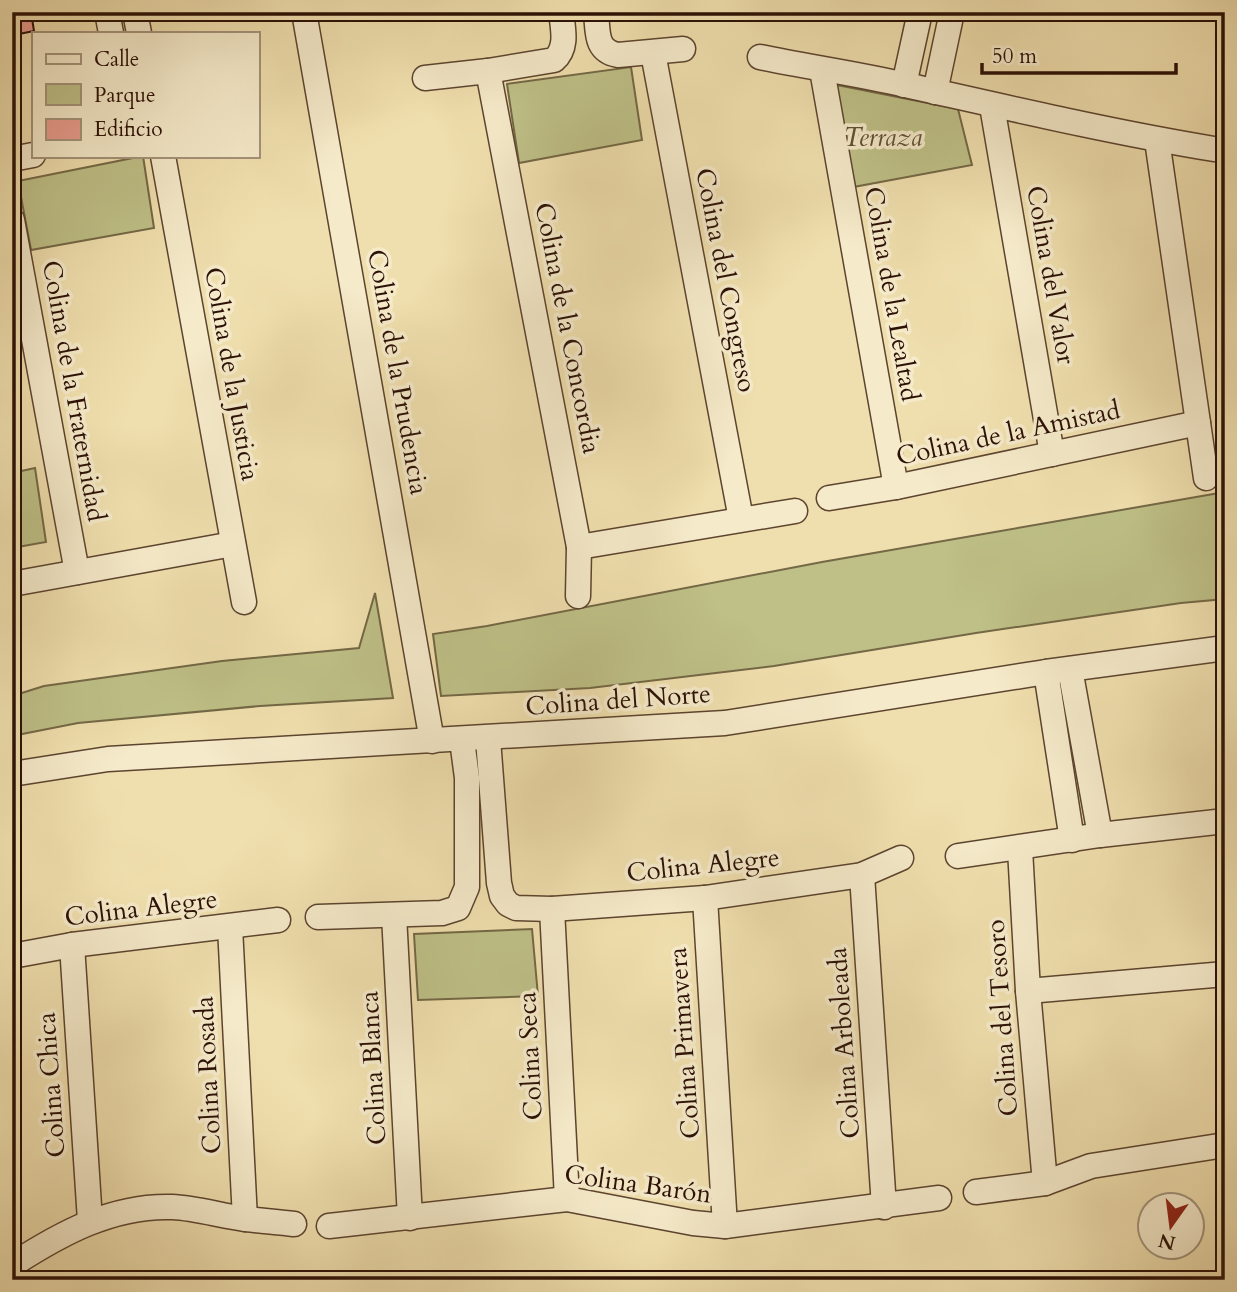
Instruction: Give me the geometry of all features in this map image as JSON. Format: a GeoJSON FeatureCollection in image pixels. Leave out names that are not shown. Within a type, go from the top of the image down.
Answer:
{"type":"FeatureCollection","features":[{"type":"Feature","properties":{"kind":"street"},"geometry":{"type":"LineString","coordinates":[[107,12],[111,32]]}},
{"type":"Feature","properties":{"kind":"street"},"geometry":{"type":"LineString","coordinates":[[135,12],[139,32]]}},
{"type":"Feature","properties":{"kind":"street","name":"Colina de la Prudencia"},"geometry":{"type":"LineString","coordinates":[[304,12],[432,741]]}},
{"type":"Feature","properties":{"kind":"street"},"geometry":{"type":"LineString","coordinates":[[425,78],[554,60],[561,55],[564,46],[561,12]]}},
{"type":"Feature","properties":{"kind":"street"},"geometry":{"type":"LineString","coordinates":[[596,12],[599,44],[604,50],[618,55],[683,49]]}},
{"type":"Feature","properties":{"kind":"street"},"geometry":{"type":"LineString","coordinates":[[904,85],[920,12]]}},
{"type":"Feature","properties":{"kind":"street"},"geometry":{"type":"LineString","coordinates":[[936,92],[953,12]]}},
{"type":"Feature","properties":{"kind":"street","name":"Colina del Congreso"},"geometry":{"type":"LineString","coordinates":[[653,52],[741,519]]}},
{"type":"Feature","properties":{"kind":"street"},"geometry":{"type":"LineString","coordinates":[[760,57],[1157,140],[1214,149]]}},
{"type":"Feature","properties":{"kind":"street","name":"Colina de la Lealtad"},"geometry":{"type":"LineString","coordinates":[[822,70],[896,486]]}},
{"type":"Feature","properties":{"kind":"street","name":"Colina de la Concordia"},"geometry":{"type":"LineString","coordinates":[[488,71],[579,547],[578,596]]}},
{"type":"Feature","properties":{"kind":"street","name":"Colina del Valor"},"geometry":{"type":"LineString","coordinates":[[992,106],[1052,454]]}},
{"type":"Feature","properties":{"kind":"street"},"geometry":{"type":"LineString","coordinates":[[1157,140],[1206,478]]}},
{"type":"Feature","properties":{"kind":"street"},"geometry":{"type":"LineString","coordinates":[[12,159],[32,155]]}},
{"type":"Feature","properties":{"kind":"street","name":"Colina de la Justicia"},"geometry":{"type":"LineString","coordinates":[[163,158],[244,602]]}},
{"type":"Feature","properties":{"kind":"street","name":"Colina de la Fraternidad"},"geometry":{"type":"LineString","coordinates":[[12,220],[77,572]]}},
{"type":"Feature","properties":{"kind":"street","name":"Colina de la Amistad"},"geometry":{"type":"LineString","coordinates":[[829,498],[1198,423]]}},
{"type":"Feature","properties":{"kind":"street"},"geometry":{"type":"LineString","coordinates":[[579,547],[795,511]]}},
{"type":"Feature","properties":{"kind":"street"},"geometry":{"type":"LineString","coordinates":[[12,584],[233,544]]}},
{"type":"Feature","properties":{"kind":"street","name":"Colina del Norte"},"geometry":{"type":"LineString","coordinates":[[12,774],[108,760],[725,723],[1225,648]]}},
{"type":"Feature","properties":{"kind":"street"},"geometry":{"type":"LineString","coordinates":[[1058,671],[1100,835]]}},
{"type":"Feature","properties":{"kind":"street"},"geometry":{"type":"LineString","coordinates":[[1058,671],[1072,840]]}},
{"type":"Feature","properties":{"kind":"street","name":"Colina Alegre"},"geometry":{"type":"LineString","coordinates":[[488,738],[499,883],[502,896],[508,904],[525,910],[705,898],[862,875],[901,858]]}},
{"type":"Feature","properties":{"kind":"street"},"geometry":{"type":"LineString","coordinates":[[318,917],[442,913],[458,908],[467,887],[467,778],[462,740]]}},
{"type":"Feature","properties":{"kind":"street"},"geometry":{"type":"LineString","coordinates":[[958,856],[1020,849],[1100,835],[1225,821]]}},
{"type":"Feature","properties":{"kind":"street","name":"Colina del Tesoro"},"geometry":{"type":"LineString","coordinates":[[1020,849],[1028,991],[1045,1183]]}},
{"type":"Feature","properties":{"kind":"street","name":"Colina Arboleada"},"geometry":{"type":"LineString","coordinates":[[862,875],[884,1207]]}},
{"type":"Feature","properties":{"kind":"street","name":"Colina Primavera"},"geometry":{"type":"LineString","coordinates":[[705,898],[725,1226]]}},
{"type":"Feature","properties":{"kind":"street","name":"Colina Seca"},"geometry":{"type":"LineString","coordinates":[[552,909],[567,1199]]}},
{"type":"Feature","properties":{"kind":"street","name":"Colina Blanca"},"geometry":{"type":"LineString","coordinates":[[394,915],[410,1218]]}},
{"type":"Feature","properties":{"kind":"street","name":"Colina Alegre"},"geometry":{"type":"LineString","coordinates":[[12,956],[72,945],[230,928],[278,920]]}},
{"type":"Feature","properties":{"kind":"street","name":"Colina Rosada"},"geometry":{"type":"LineString","coordinates":[[230,928],[245,1219]]}},
{"type":"Feature","properties":{"kind":"street","name":"Colina Chica"},"geometry":{"type":"LineString","coordinates":[[72,945],[90,1221]]}},
{"type":"Feature","properties":{"kind":"street"},"geometry":{"type":"LineString","coordinates":[[1028,991],[1225,974]]}},
{"type":"Feature","properties":{"kind":"street"},"geometry":{"type":"LineString","coordinates":[[976,1192],[1045,1183],[1091,1166],[1225,1145]]}},
{"type":"Feature","properties":{"kind":"street","name":"Colina Barón"},"geometry":{"type":"LineString","coordinates":[[329,1226],[567,1199],[693,1223],[725,1226],[939,1198]]}},
{"type":"Feature","properties":{"kind":"street"},"geometry":{"type":"LineString","coordinates":[[12,1265],[90,1221],[135,1209],[171,1207],[294,1224]]}},
{"type":"Feature","properties":{"kind":"green space"},"geometry":{"type":"Polygon","coordinates":[[[631,67],[642,140],[519,163],[507,84],[631,67]]]}},
{"type":"Feature","properties":{"kind":"green space","name":"Terraza"},"geometry":{"type":"Polygon","coordinates":[[[832,84],[958,109],[972,165],[848,188],[832,84]]]}},
{"type":"Feature","properties":{"kind":"green space"},"geometry":{"type":"Polygon","coordinates":[[[143,158],[154,228],[31,250],[18,181],[143,158]]]}},
{"type":"Feature","properties":{"kind":"green space"},"geometry":{"type":"Polygon","coordinates":[[[35,468],[46,542],[12,548],[12,473],[35,468]]]}},
{"type":"Feature","properties":{"kind":"green space"},"geometry":{"type":"Polygon","coordinates":[[[1225,492],[1225,599],[976,633],[774,666],[590,688],[441,696],[433,634],[822,562],[1225,492]]]}},
{"type":"Feature","properties":{"kind":"green space"},"geometry":{"type":"Polygon","coordinates":[[[375,593],[393,698],[260,706],[78,723],[12,736],[12,696],[44,686],[222,661],[359,648],[375,593]]]}},
{"type":"Feature","properties":{"kind":"green space"},"geometry":{"type":"Polygon","coordinates":[[[532,929],[538,996],[418,1000],[414,934],[532,929]]]}},
{"type":"Feature","properties":{"kind":"building"},"geometry":{"type":"Polygon","coordinates":[[[12,12],[31,12],[34,31],[14,35],[12,12]]]}}]}
